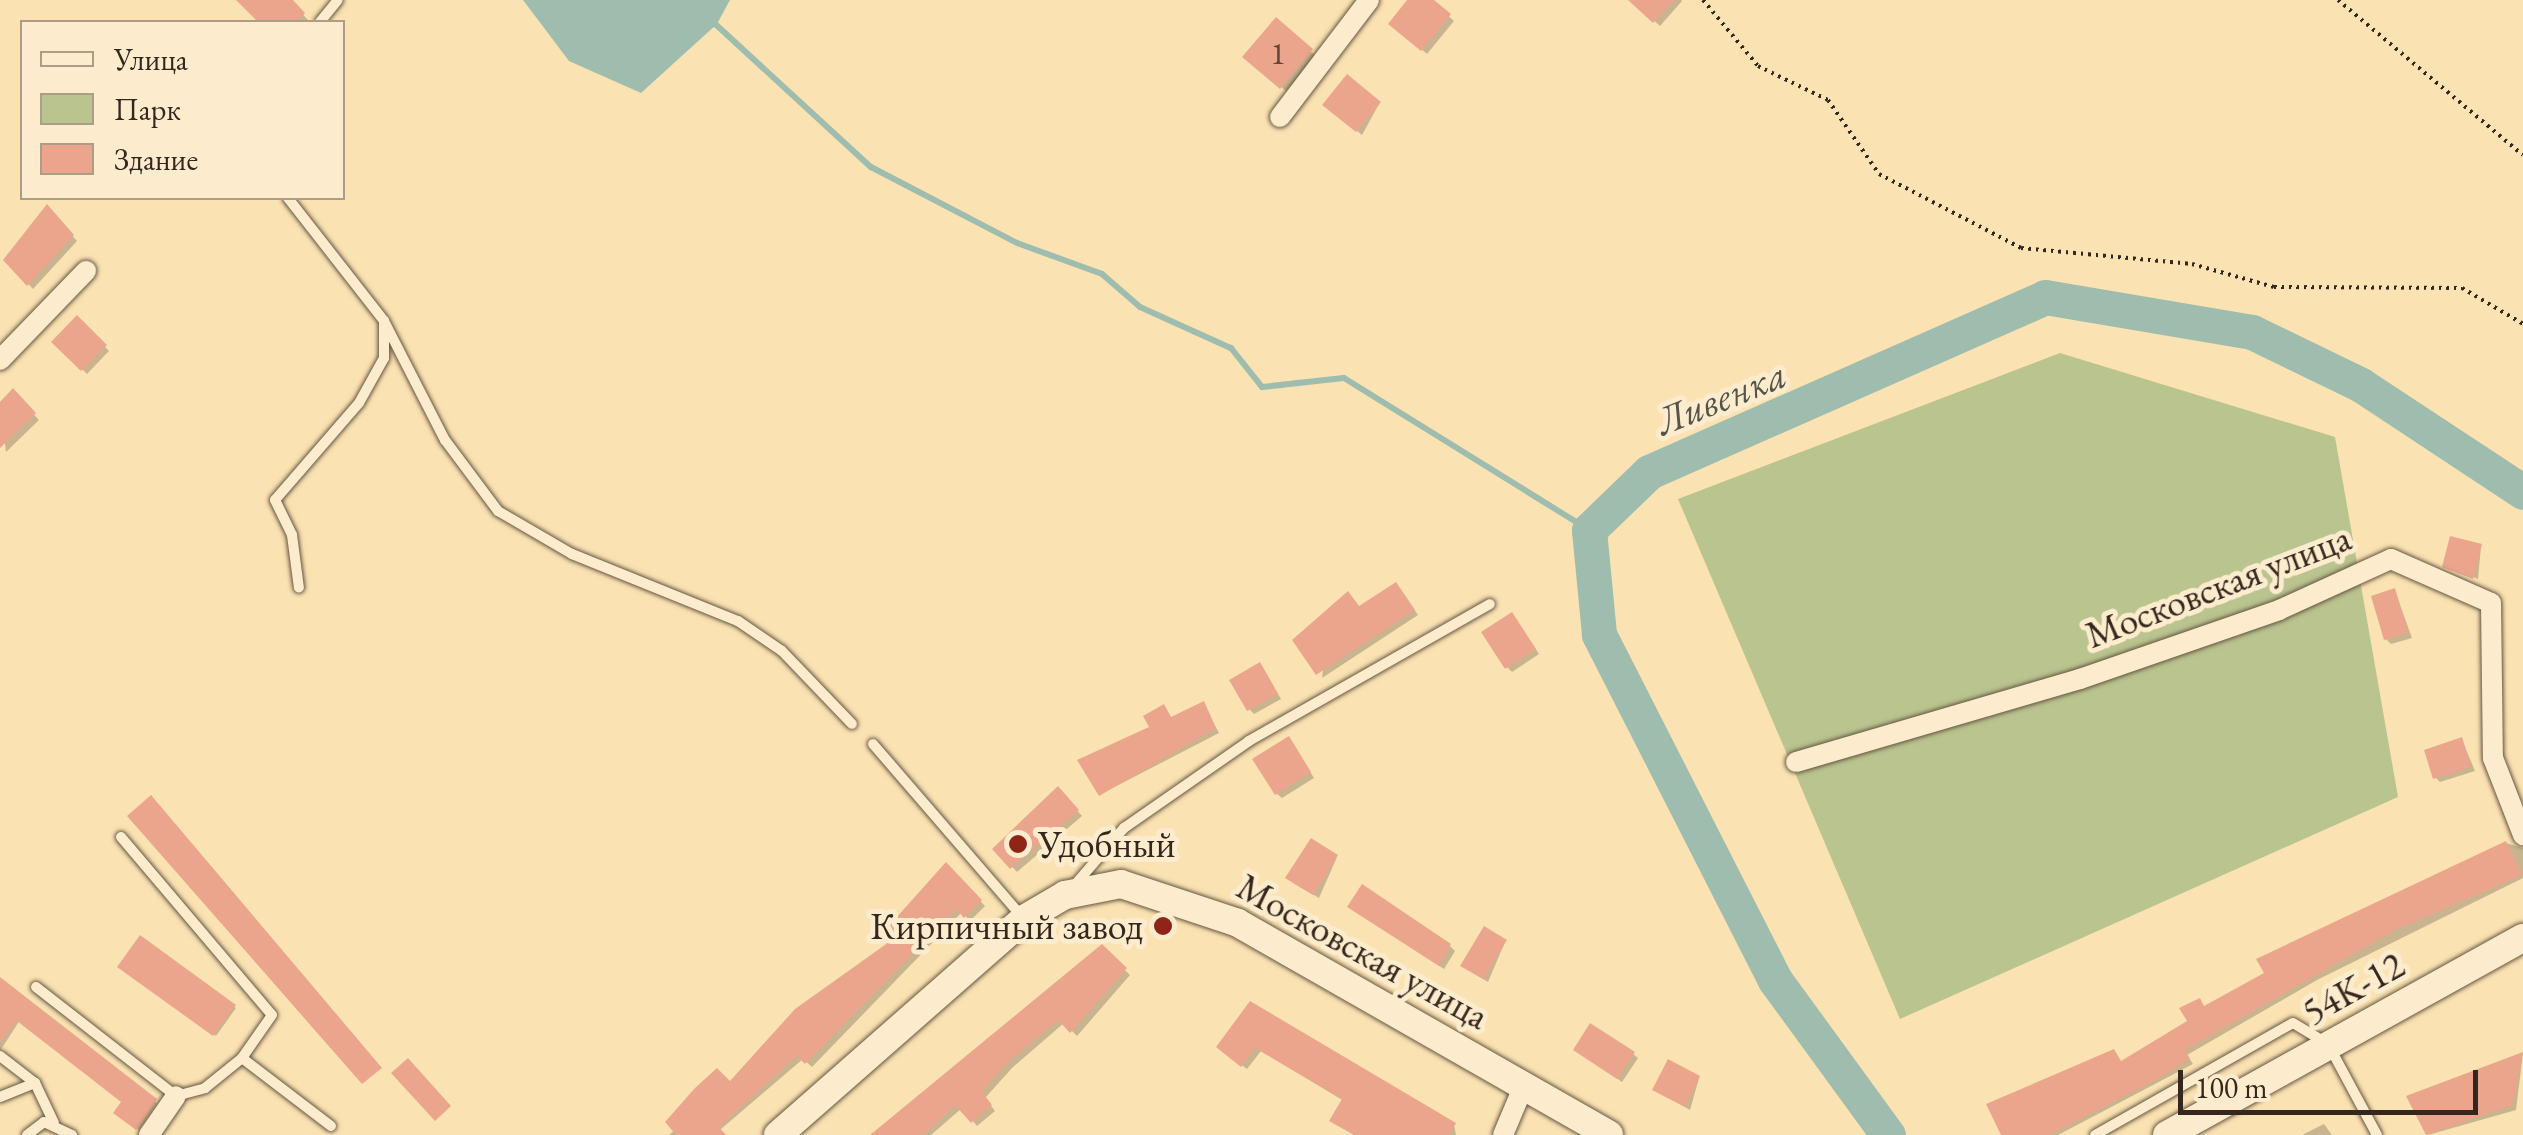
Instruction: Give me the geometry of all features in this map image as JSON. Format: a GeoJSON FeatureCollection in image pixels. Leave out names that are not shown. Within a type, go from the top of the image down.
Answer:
{"type":"FeatureCollection","features":[{"type":"Feature","properties":{"kind":"street"},"geometry":{"type":"LineString","coordinates":[[1280,117],[1368,0]]}},
{"type":"Feature","properties":{"kind":"street"},"geometry":{"type":"LineString","coordinates":[[0,360],[86,271]]}},
{"type":"Feature","properties":{"kind":"street","name":"Московская улица"},"geometry":{"type":"LineString","coordinates":[[1796,762],[2080,679],[2279,610],[2390,559],[2491,604],[2493,758],[2523,835]]}},
{"type":"Feature","properties":{"kind":"street","name":"Московская улица"},"geometry":{"type":"LineString","coordinates":[[778,1135],[1024,920],[1066,895],[1122,884],[1180,896],[1524,1083],[1609,1135]]}},
{"type":"Feature","properties":{"kind":"street","name":"54K-12"},"geometry":{"type":"LineString","coordinates":[[2167,1135],[2523,938]]}},
{"type":"Feature","properties":{"kind":"street"},"geometry":{"type":"LineString","coordinates":[[1502,1135],[1524,1083]]}},
{"type":"Feature","properties":{"kind":"street"},"geometry":{"type":"LineString","coordinates":[[149,1135],[176,1096]]}},
{"type":"Feature","properties":{"kind":"lane"},"geometry":{"type":"LineString","coordinates":[[322,20],[338,0]]}},
{"type":"Feature","properties":{"kind":"lane"},"geometry":{"type":"LineString","coordinates":[[290,200],[384,321],[444,440],[498,511],[572,554],[738,621],[782,651],[852,724]]}},
{"type":"Feature","properties":{"kind":"lane"},"geometry":{"type":"LineString","coordinates":[[298,588],[292,534],[275,500],[360,403],[384,358],[384,321]]}},
{"type":"Feature","properties":{"kind":"lane","name":"Московская улица"},"geometry":{"type":"LineString","coordinates":[[1066,895],[1124,828],[1234,752],[1490,604]]}},
{"type":"Feature","properties":{"kind":"lane"},"geometry":{"type":"LineString","coordinates":[[873,744],[1024,920]]}},
{"type":"Feature","properties":{"kind":"lane"},"geometry":{"type":"LineString","coordinates":[[36,988],[176,1096],[205,1088],[242,1058],[272,1015],[121,838]]}},
{"type":"Feature","properties":{"kind":"lane"},"geometry":{"type":"LineString","coordinates":[[2095,1135],[2288,1024],[2328,1044],[2377,1135]]}},
{"type":"Feature","properties":{"kind":"lane"},"geometry":{"type":"LineString","coordinates":[[0,1056],[35,1083],[54,1123],[72,1135]]}},
{"type":"Feature","properties":{"kind":"lane"},"geometry":{"type":"LineString","coordinates":[[242,1058],[331,1126]]}},
{"type":"Feature","properties":{"kind":"lane"},"geometry":{"type":"LineString","coordinates":[[0,1096],[35,1083]]}},
{"type":"Feature","properties":{"kind":"lane"},"geometry":{"type":"LineString","coordinates":[[26,1135],[54,1123]]}},
{"type":"Feature","properties":{"kind":"path"},"geometry":{"type":"LineString","coordinates":[[1703,0],[1758,66],[1828,100],[1879,174],[2022,248],[2192,264],[2274,287],[2462,288],[2523,324]]}},
{"type":"Feature","properties":{"kind":"path"},"geometry":{"type":"LineString","coordinates":[[2338,0],[2523,155]]}},
{"type":"Feature","properties":{"kind":"green space"},"geometry":{"type":"Polygon","coordinates":[[[2060,353],[2335,437],[2398,797],[1900,1019],[1678,499],[2060,353]]]}},
{"type":"Feature","properties":{"kind":"shaded area"},"geometry":{"type":"Polygon","coordinates":[[[523,0],[730,0],[717,24],[641,93],[569,61],[523,0]]]}},
{"type":"Feature","properties":{"kind":"building"},"geometry":{"type":"Polygon","coordinates":[[[236,0],[293,0],[305,13],[298,20],[256,20],[236,0]]]}},
{"type":"Feature","properties":{"kind":"building"},"geometry":{"type":"Polygon","coordinates":[[[1407,0],[1434,0],[1451,14],[1421,51],[1388,24],[1407,0]]]}},
{"type":"Feature","properties":{"kind":"building"},"geometry":{"type":"Polygon","coordinates":[[[1628,0],[1674,0],[1653,23],[1628,0]]]}},
{"type":"Feature","properties":{"kind":"building"},"geometry":{"type":"Polygon","coordinates":[[[1276,17],[1313,49],[1280,89],[1242,57],[1276,17]]]}},
{"type":"Feature","properties":{"kind":"building"},"geometry":{"type":"Polygon","coordinates":[[[1347,74],[1381,102],[1356,132],[1322,105],[1347,74]]]}},
{"type":"Feature","properties":{"kind":"building"},"geometry":{"type":"Polygon","coordinates":[[[47,204],[74,235],[27,286],[3,260],[47,204]]]}},
{"type":"Feature","properties":{"kind":"building"},"geometry":{"type":"Polygon","coordinates":[[[77,315],[107,345],[81,371],[51,342],[77,315]]]}},
{"type":"Feature","properties":{"kind":"building"},"geometry":{"type":"Polygon","coordinates":[[[13,388],[36,413],[0,448],[0,402],[13,388]]]}},
{"type":"Feature","properties":{"kind":"building"},"geometry":{"type":"Polygon","coordinates":[[[2450,536],[2482,544],[2473,579],[2442,567],[2450,536]]]}},
{"type":"Feature","properties":{"kind":"building"},"geometry":{"type":"Polygon","coordinates":[[[1396,582],[1415,610],[1316,675],[1292,640],[1348,591],[1359,606],[1396,582]]]}},
{"type":"Feature","properties":{"kind":"building"},"geometry":{"type":"Polygon","coordinates":[[[2395,588],[2408,633],[2384,640],[2371,596],[2395,588]]]}},
{"type":"Feature","properties":{"kind":"building"},"geometry":{"type":"Polygon","coordinates":[[[1512,612],[1536,649],[1505,669],[1481,632],[1512,612]]]}},
{"type":"Feature","properties":{"kind":"building"},"geometry":{"type":"Polygon","coordinates":[[[1260,662],[1278,694],[1247,711],[1229,680],[1260,662]]]}},
{"type":"Feature","properties":{"kind":"building"},"geometry":{"type":"Polygon","coordinates":[[[1204,701],[1216,728],[1099,796],[1077,760],[1149,727],[1143,716],[1164,704],[1171,717],[1204,701]]]}},
{"type":"Feature","properties":{"kind":"building"},"geometry":{"type":"Polygon","coordinates":[[[1289,736],[1311,772],[1275,795],[1252,759],[1289,736]]]}},
{"type":"Feature","properties":{"kind":"building"},"geometry":{"type":"Polygon","coordinates":[[[2462,737],[2471,767],[2433,779],[2424,750],[2462,737]]]}},
{"type":"Feature","properties":{"kind":"building"},"geometry":{"type":"Polygon","coordinates":[[[1058,786],[1079,810],[1010,869],[992,849],[1058,786]]]}},
{"type":"Feature","properties":{"kind":"building"},"geometry":{"type":"Polygon","coordinates":[[[151,795],[382,1068],[362,1084],[127,816],[151,795]]]}},
{"type":"Feature","properties":{"kind":"building"},"geometry":{"type":"Polygon","coordinates":[[[1311,838],[1338,855],[1313,895],[1285,878],[1311,838]]]}},
{"type":"Feature","properties":{"kind":"building"},"geometry":{"type":"Polygon","coordinates":[[[2506,841],[2522,875],[2395,930],[2185,1050],[2190,1059],[2154,1081],[2049,1135],[2001,1135],[1986,1104],[2114,1049],[2121,1061],[2187,1021],[2179,1008],[2200,998],[2204,1006],[2264,973],[2256,959],[2506,841]]]}},
{"type":"Feature","properties":{"kind":"building"},"geometry":{"type":"Polygon","coordinates":[[[946,862],[982,900],[964,918],[956,909],[805,1064],[797,1056],[719,1127],[726,1135],[676,1135],[665,1122],[695,1088],[717,1068],[730,1081],[795,1009],[896,937],[887,928],[946,862]]]}},
{"type":"Feature","properties":{"kind":"building"},"geometry":{"type":"Polygon","coordinates":[[[1362,884],[1451,944],[1439,966],[1347,907],[1362,884]]]}},
{"type":"Feature","properties":{"kind":"building"},"geometry":{"type":"Polygon","coordinates":[[[1484,926],[1507,940],[1483,979],[1460,966],[1484,926]]]}},
{"type":"Feature","properties":{"kind":"building"},"geometry":{"type":"Polygon","coordinates":[[[140,935],[236,1005],[213,1036],[117,967],[140,935]]]}},
{"type":"Feature","properties":{"kind":"building"},"geometry":{"type":"Polygon","coordinates":[[[1102,944],[1127,968],[1070,1033],[1058,1020],[1007,1063],[982,1092],[992,1105],[971,1123],[955,1105],[924,1135],[870,1135],[1102,944]]]}},
{"type":"Feature","properties":{"kind":"building"},"geometry":{"type":"Polygon","coordinates":[[[0,977],[157,1099],[136,1130],[113,1113],[121,1102],[17,1021],[0,1043],[0,977]]]}},
{"type":"Feature","properties":{"kind":"building"},"geometry":{"type":"Polygon","coordinates":[[[1250,1001],[1456,1123],[1449,1135],[1354,1135],[1329,1121],[1342,1099],[1255,1048],[1241,1067],[1216,1047],[1250,1001]]]}},
{"type":"Feature","properties":{"kind":"building"},"geometry":{"type":"Polygon","coordinates":[[[1590,1023],[1635,1052],[1617,1079],[1573,1050],[1590,1023]]]}},
{"type":"Feature","properties":{"kind":"building"},"geometry":{"type":"Polygon","coordinates":[[[2523,1052],[2512,1105],[2426,1135],[2406,1096],[2523,1052]]]}},
{"type":"Feature","properties":{"kind":"building"},"geometry":{"type":"Polygon","coordinates":[[[408,1058],[451,1106],[435,1121],[391,1073],[408,1058]]]}},
{"type":"Feature","properties":{"kind":"building"},"geometry":{"type":"Polygon","coordinates":[[[1668,1059],[1700,1076],[1685,1107],[1652,1090],[1668,1059]]]}},
{"type":"Feature","properties":{"kind":"waterway"},"geometry":{"type":"LineString","coordinates":[[712,21],[871,167],[1017,243],[1102,274],[1140,307],[1231,348],[1262,387],[1344,378],[1589,530]]}},
{"type":"Feature","properties":{"kind":"waterway","name":"Ливенка"},"geometry":{"type":"LineString","coordinates":[[1888,1135],[1775,980],[1599,634],[1589,530],[1649,472],[2045,297],[2252,332],[2361,385],[2523,492]]}},
{"type":"Feature","properties":{"kind":"place","name":"Удобный"},"geometry":{"type":"Point","coordinates":[1018,844]}},
{"type":"Feature","properties":{"kind":"place","name":"Кирпичный завод"},"geometry":{"type":"Point","coordinates":[1163,926]}}]}
